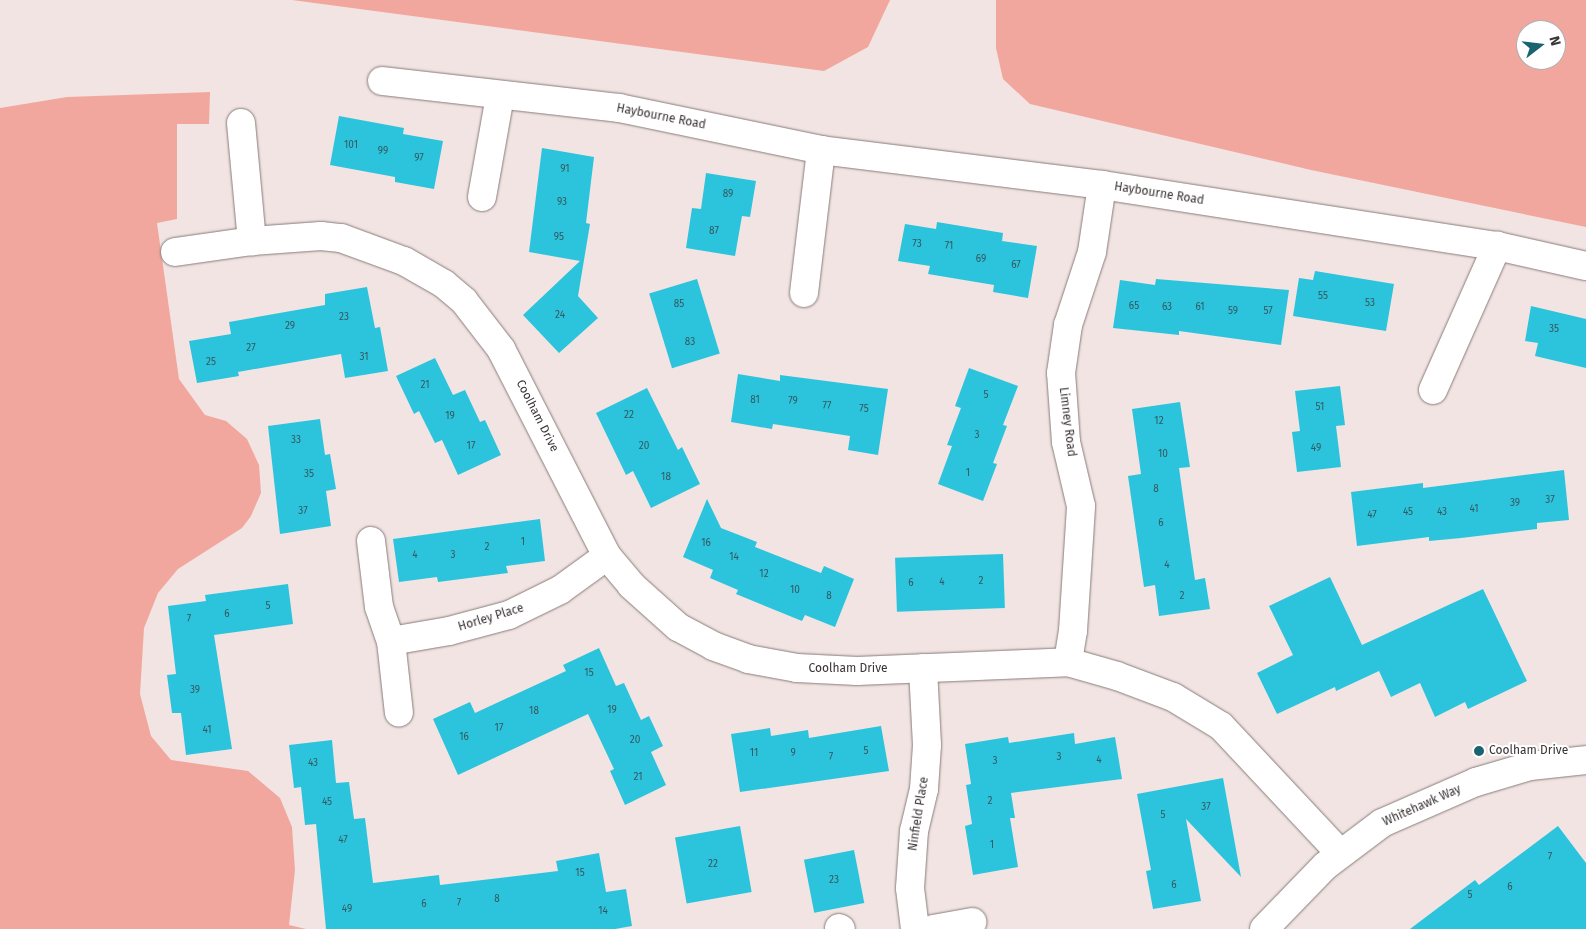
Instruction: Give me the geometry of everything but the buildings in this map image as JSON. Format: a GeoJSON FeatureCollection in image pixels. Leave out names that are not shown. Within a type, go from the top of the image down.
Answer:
{"type":"FeatureCollection","features":[{"type":"Feature","properties":{"kind":"street","name":"Haybourne Road"},"geometry":{"type":"LineString","coordinates":[[382,81],[500,96],[619,108],[821,150],[1102,185],[1496,246],[1586,266]]}},
{"type":"Feature","properties":{"kind":"street"},"geometry":{"type":"LineString","coordinates":[[482,198],[500,96]]}},
{"type":"Feature","properties":{"kind":"street"},"geometry":{"type":"LineString","coordinates":[[241,123],[252,240]]}},
{"type":"Feature","properties":{"kind":"street"},"geometry":{"type":"LineString","coordinates":[[804,293],[821,150]]}},
{"type":"Feature","properties":{"kind":"street","name":"Limney Road"},"geometry":{"type":"LineString","coordinates":[[1068,662],[1073,631],[1081,506],[1066,442],[1061,373],[1068,325],[1092,252],[1102,185]]}},
{"type":"Feature","properties":{"kind":"street","name":"Coolham Drive"},"geometry":{"type":"LineString","coordinates":[[174,252],[252,240],[321,236],[341,238],[404,261],[444,284],[464,302],[501,349],[607,556],[631,585],[678,627],[713,646],[748,659],[826,671],[1068,662],[1173,697],[1221,726],[1340,853]]}},
{"type":"Feature","properties":{"kind":"street"},"geometry":{"type":"LineString","coordinates":[[1433,390],[1496,246]]}},
{"type":"Feature","properties":{"kind":"street"},"geometry":{"type":"LineString","coordinates":[[371,541],[379,607],[391,641],[399,713]]}},
{"type":"Feature","properties":{"kind":"street","name":"Horley Place"},"geometry":{"type":"LineString","coordinates":[[391,641],[449,631],[509,615],[560,590],[607,556]]}},
{"type":"Feature","properties":{"kind":"street","name":"Ninfield Place"},"geometry":{"type":"LineString","coordinates":[[916,929],[910,888],[914,831],[924,789],[926,763],[923,668]]}},
{"type":"Feature","properties":{"kind":"street","name":"Whitehawk Way"},"geometry":{"type":"LineString","coordinates":[[1264,929],[1340,853],[1382,823],[1476,782],[1530,766],[1586,760]]}},
{"type":"Feature","properties":{"kind":"street"},"geometry":{"type":"LineString","coordinates":[[933,929],[972,922]]}},
{"type":"Feature","properties":{"kind":"shaded area"},"geometry":{"type":"Polygon","coordinates":[[[292,0],[890,0],[868,47],[824,71],[292,0]]]}},
{"type":"Feature","properties":{"kind":"shaded area"},"geometry":{"type":"Polygon","coordinates":[[[996,0],[1586,0],[1586,227],[1311,170],[1030,104],[1003,79],[996,48],[996,0]]]}},
{"type":"Feature","properties":{"kind":"shaded area"},"geometry":{"type":"Polygon","coordinates":[[[210,92],[209,124],[177,124],[177,219],[157,223],[179,379],[205,415],[226,421],[247,439],[259,465],[261,493],[251,516],[242,528],[178,569],[158,593],[144,628],[140,694],[151,736],[171,760],[248,771],[280,798],[292,827],[295,870],[289,925],[306,929],[0,929],[0,108],[67,97],[210,92]]]}},
{"type":"Feature","properties":{"kind":"place","name":"Coolham Drive"},"geometry":{"type":"Point","coordinates":[1479,751]}}]}
